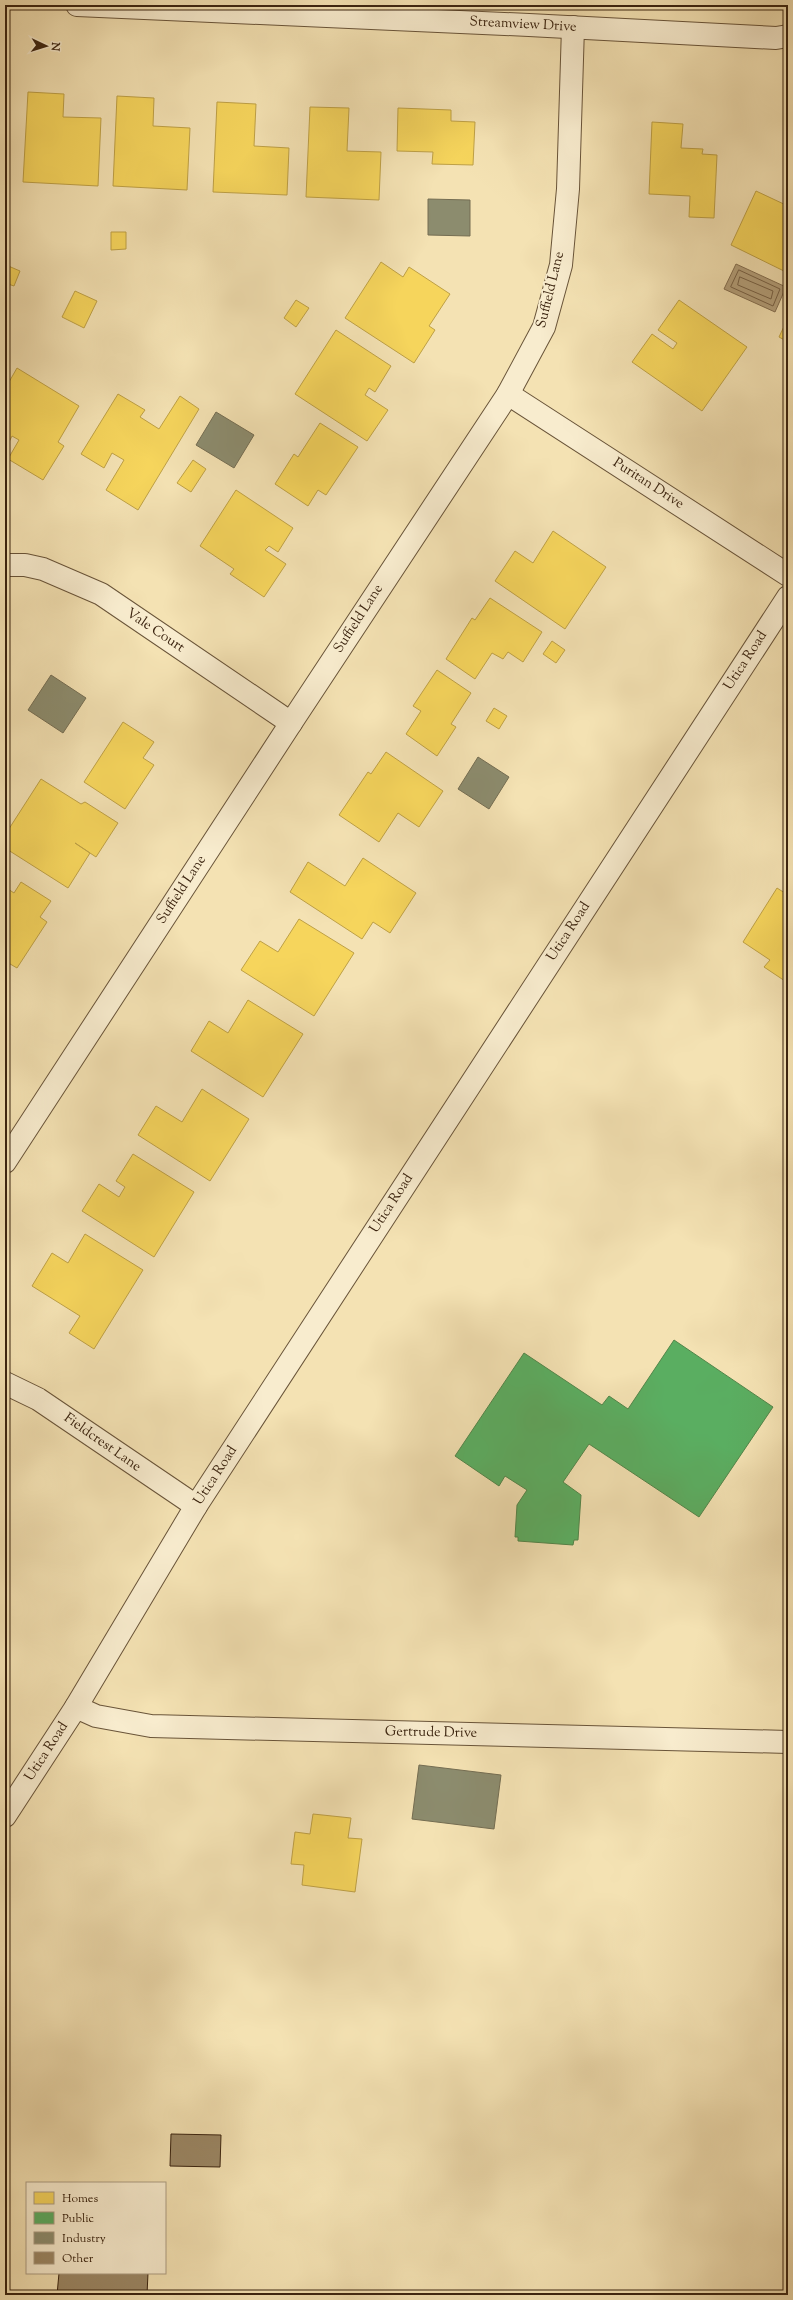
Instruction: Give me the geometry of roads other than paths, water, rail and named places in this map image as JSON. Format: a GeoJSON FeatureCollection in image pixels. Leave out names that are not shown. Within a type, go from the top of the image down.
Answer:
{"type":"FeatureCollection","features":[{"type":"Feature","properties":{"kind":"street","name":"Streamview Drive"},"geometry":{"type":"LineString","coordinates":[[78,5],[573,27],[784,41]]}},
{"type":"Feature","properties":{"kind":"street","name":"Suffield Lane"},"geometry":{"type":"LineString","coordinates":[[5,1162],[291,723],[508,394],[544,327],[561,265],[568,189],[573,27]]}},
{"type":"Feature","properties":{"kind":"street","name":"Puritan Drive"},"geometry":{"type":"LineString","coordinates":[[508,394],[788,575]]}},
{"type":"Feature","properties":{"kind":"street","name":"Vale Court"},"geometry":{"type":"LineString","coordinates":[[6,566],[25,565],[43,569],[101,594],[291,723]]}},
{"type":"Feature","properties":{"kind":"street","name":"Utica Road"},"geometry":{"type":"LineString","coordinates":[[5,1816],[76,1707],[196,1506],[788,598]]}},
{"type":"Feature","properties":{"kind":"street","name":"Fieldcrest Lane"},"geometry":{"type":"LineString","coordinates":[[5,1383],[38,1399],[196,1506]]}},
{"type":"Feature","properties":{"kind":"street","name":"Gertrude Drive"},"geometry":{"type":"LineString","coordinates":[[76,1707],[96,1716],[151,1726],[788,1742]]}},
{"type":"Feature","properties":{"kind":"water"},"geometry":{"type":"Polygon","coordinates":[[[736,264],[786,287],[775,312],[724,289],[736,264]]]}}]}
